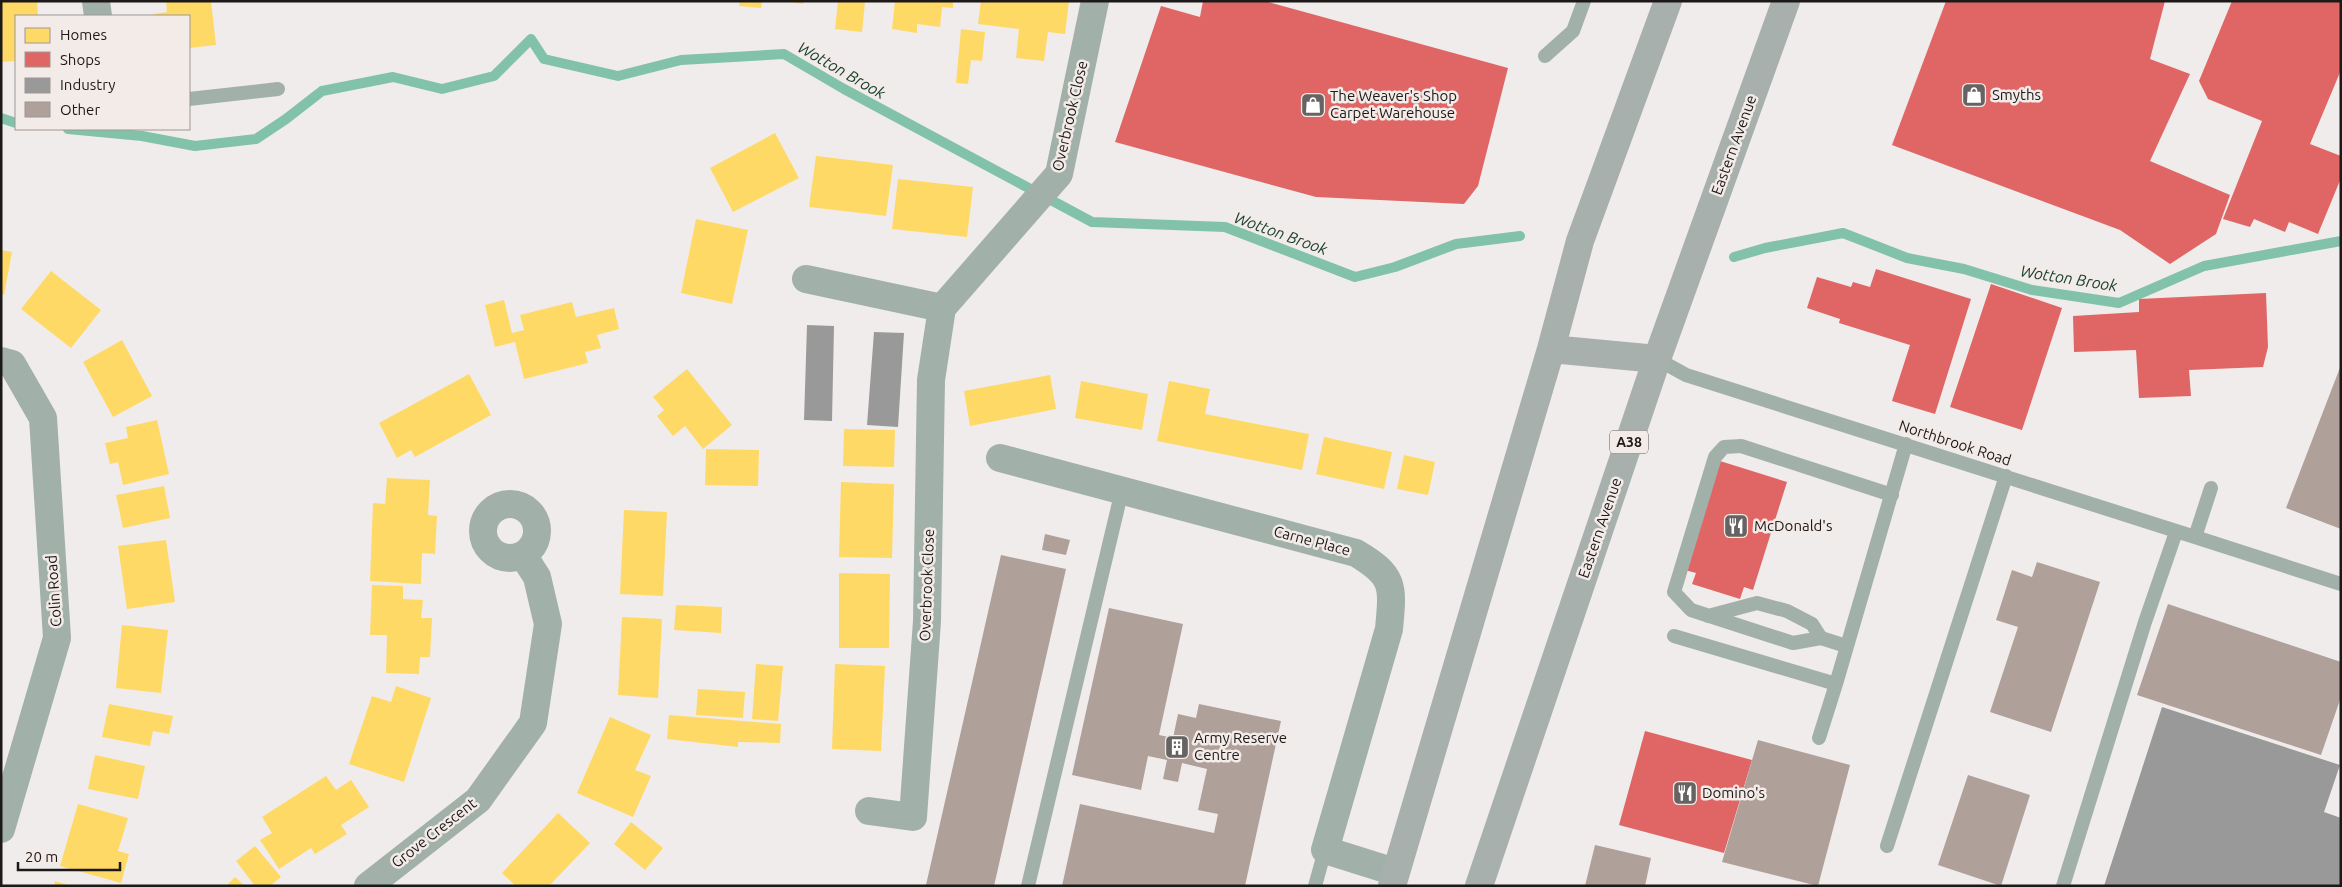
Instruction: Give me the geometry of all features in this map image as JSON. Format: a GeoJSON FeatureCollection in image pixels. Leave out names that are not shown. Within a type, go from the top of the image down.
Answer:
{"type":"FeatureCollection","features":[{"type":"Feature","properties":{"kind":"highway"},"geometry":{"type":"LineString","coordinates":[[1393,879],[1551,349],[1580,241],[1668,1]]}},
{"type":"Feature","properties":{"kind":"highway","name":"Eastern Avenue"},"geometry":{"type":"LineString","coordinates":[[1479,886],[1657,359],[1786,1]]}},
{"type":"Feature","properties":{"kind":"highway"},"geometry":{"type":"LineString","coordinates":[[1551,349],[1657,359]]}},
{"type":"Feature","properties":{"kind":"street"},"geometry":{"type":"LineString","coordinates":[[96,1],[98,15]]}},
{"type":"Feature","properties":{"kind":"street","name":"Overbrook Close"},"geometry":{"type":"LineString","coordinates":[[869,811],[913,817],[927,621],[930,380],[942,308],[1059,174],[1095,1]]}},
{"type":"Feature","properties":{"kind":"street"},"geometry":{"type":"LineString","coordinates":[[806,279],[942,308]]}},
{"type":"Feature","properties":{"kind":"street","name":"Colin Road"},"geometry":{"type":"LineString","coordinates":[[1,361],[12,364],[44,418],[57,638],[1,829]]}},
{"type":"Feature","properties":{"kind":"street","name":"Carne Place"},"geometry":{"type":"LineString","coordinates":[[1000,458],[1356,553],[1377,565],[1389,582],[1392,604],[1389,629],[1325,850]]}},
{"type":"Feature","properties":{"kind":"street","name":"Grove Crescent"},"geometry":{"type":"LineString","coordinates":[[368,886],[478,800],[533,724],[548,624],[538,577],[523,555]]}},
{"type":"Feature","properties":{"kind":"street"},"geometry":{"type":"LineString","coordinates":[[1325,850],[1393,879]]}},
{"type":"Feature","properties":{"kind":"lane"},"geometry":{"type":"LineString","coordinates":[[1545,56],[1573,32],[1584,1]]}},
{"type":"Feature","properties":{"kind":"lane"},"geometry":{"type":"LineString","coordinates":[[190,99],[278,89]]}},
{"type":"Feature","properties":{"kind":"lane","name":"Northbrook Road"},"geometry":{"type":"LineString","coordinates":[[1657,359],[1686,375],[2341,584]]}},
{"type":"Feature","properties":{"kind":"lane"},"geometry":{"type":"LineString","coordinates":[[1819,738],[1906,444]]}},
{"type":"Feature","properties":{"kind":"lane"},"geometry":{"type":"LineString","coordinates":[[1846,646],[1821,638],[1793,643],[1690,610],[1674,592],[1715,457],[1724,447],[1741,446],[1892,495]]}},
{"type":"Feature","properties":{"kind":"lane"},"geometry":{"type":"LineString","coordinates":[[1887,846],[2006,476]]}},
{"type":"Feature","properties":{"kind":"lane"},"geometry":{"type":"LineString","coordinates":[[2195,537],[2210,488]]}},
{"type":"Feature","properties":{"kind":"lane"},"geometry":{"type":"LineString","coordinates":[[1028,886],[1122,490]]}},
{"type":"Feature","properties":{"kind":"lane"},"geometry":{"type":"LineString","coordinates":[[2063,886],[2142,632],[2176,532]]}},
{"type":"Feature","properties":{"kind":"lane"},"geometry":{"type":"LineString","coordinates":[[1708,616],[1757,603],[1787,610],[1812,624],[1821,638]]}},
{"type":"Feature","properties":{"kind":"lane"},"geometry":{"type":"LineString","coordinates":[[1674,636],[1836,684]]}},
{"type":"Feature","properties":{"kind":"lane"},"geometry":{"type":"LineString","coordinates":[[1315,886],[1325,850]]}},
{"type":"Feature","properties":{"kind":"building: Homes"},"geometry":{"type":"Polygon","coordinates":[[[1,1],[37,1],[38,15],[15,15],[15,61],[1,62],[1,1]]]}},
{"type":"Feature","properties":{"kind":"building: Homes"},"geometry":{"type":"Polygon","coordinates":[[[166,1],[211,1],[216,45],[190,48],[190,15],[154,15],[167,12],[166,1]]]}},
{"type":"Feature","properties":{"kind":"building: Homes"},"geometry":{"type":"Polygon","coordinates":[[[740,1],[762,1],[761,8],[739,6],[740,1]]]}},
{"type":"Feature","properties":{"kind":"building: Homes"},"geometry":{"type":"Polygon","coordinates":[[[785,1],[804,1],[803,4],[785,1]]]}},
{"type":"Feature","properties":{"kind":"building: Homes"},"geometry":{"type":"Polygon","coordinates":[[[838,1],[865,2],[862,32],[835,29],[838,1]]]}},
{"type":"Feature","properties":{"kind":"building: Homes"},"geometry":{"type":"Polygon","coordinates":[[[895,1],[953,1],[953,8],[942,7],[940,27],[917,24],[917,33],[892,29],[895,1]]]}},
{"type":"Feature","properties":{"kind":"building: Homes"},"geometry":{"type":"Polygon","coordinates":[[[981,1],[1069,1],[1065,34],[1048,32],[1044,61],[1016,58],[1019,29],[978,24],[981,1]]]}},
{"type":"Feature","properties":{"kind":"building: Homes"},"geometry":{"type":"Polygon","coordinates":[[[961,29],[985,32],[982,61],[971,60],[968,84],[956,83],[961,29]]]}},
{"type":"Feature","properties":{"kind":"building: Homes"},"geometry":{"type":"Polygon","coordinates":[[[775,133],[799,178],[733,212],[710,168],[775,133]]]}},
{"type":"Feature","properties":{"kind":"building: Homes"},"geometry":{"type":"Polygon","coordinates":[[[816,156],[893,165],[886,216],[809,207],[816,156]]]}},
{"type":"Feature","properties":{"kind":"building: Homes"},"geometry":{"type":"Polygon","coordinates":[[[898,179],[973,187],[967,237],[892,229],[898,179]]]}},
{"type":"Feature","properties":{"kind":"building: Homes"},"geometry":{"type":"Polygon","coordinates":[[[696,219],[748,230],[732,304],[681,293],[696,219]]]}},
{"type":"Feature","properties":{"kind":"building: Homes"},"geometry":{"type":"Polygon","coordinates":[[[1,250],[12,252],[4,295],[1,294],[1,250]]]}},
{"type":"Feature","properties":{"kind":"building: Homes"},"geometry":{"type":"Polygon","coordinates":[[[51,271],[101,310],[71,348],[21,309],[51,271]]]}},
{"type":"Feature","properties":{"kind":"building: Homes"},"geometry":{"type":"Polygon","coordinates":[[[504,300],[512,333],[524,330],[520,315],[572,302],[576,317],[614,308],[619,329],[597,335],[601,348],[585,352],[588,363],[524,379],[515,342],[495,347],[485,305],[504,300]]]}},
{"type":"Feature","properties":{"kind":"building: Homes"},"geometry":{"type":"Polygon","coordinates":[[[122,340],[152,396],[113,417],[83,362],[122,340]]]}},
{"type":"Feature","properties":{"kind":"building: Homes"},"geometry":{"type":"Polygon","coordinates":[[[687,369],[732,425],[703,449],[685,426],[673,436],[657,416],[664,410],[653,397],[687,369]]]}},
{"type":"Feature","properties":{"kind":"building: Homes"},"geometry":{"type":"Polygon","coordinates":[[[469,374],[491,415],[415,457],[411,450],[397,458],[379,423],[469,374]]]}},
{"type":"Feature","properties":{"kind":"building: Homes"},"geometry":{"type":"Polygon","coordinates":[[[1050,375],[1056,409],[970,426],[964,391],[1050,375]]]}},
{"type":"Feature","properties":{"kind":"building: Homes"},"geometry":{"type":"Polygon","coordinates":[[[1081,381],[1148,394],[1142,430],[1075,418],[1081,381]]]}},
{"type":"Feature","properties":{"kind":"building: Homes"},"geometry":{"type":"Polygon","coordinates":[[[1169,381],[1210,389],[1205,414],[1309,434],[1302,470],[1157,441],[1169,381]]]}},
{"type":"Feature","properties":{"kind":"building: Homes"},"geometry":{"type":"Polygon","coordinates":[[[157,420],[169,474],[123,485],[118,462],[110,464],[105,443],[128,438],[126,427],[157,420]]]}},
{"type":"Feature","properties":{"kind":"building: Homes"},"geometry":{"type":"Polygon","coordinates":[[[844,429],[895,430],[894,467],[843,466],[844,429]]]}},
{"type":"Feature","properties":{"kind":"building: Homes"},"geometry":{"type":"Polygon","coordinates":[[[1324,437],[1392,452],[1384,489],[1316,474],[1324,437]]]}},
{"type":"Feature","properties":{"kind":"building: Homes"},"geometry":{"type":"Polygon","coordinates":[[[706,449],[759,450],[758,486],[705,485],[706,449]]]}},
{"type":"Feature","properties":{"kind":"building: Homes"},"geometry":{"type":"Polygon","coordinates":[[[1404,455],[1435,462],[1428,495],[1397,489],[1404,455]]]}},
{"type":"Feature","properties":{"kind":"building: Homes"},"geometry":{"type":"Polygon","coordinates":[[[387,478],[430,480],[428,515],[437,516],[435,554],[422,553],[421,584],[370,581],[373,503],[385,504],[387,478]]]}},
{"type":"Feature","properties":{"kind":"building: Homes"},"geometry":{"type":"Polygon","coordinates":[[[841,482],[894,484],[892,558],[839,557],[841,482]]]}},
{"type":"Feature","properties":{"kind":"building: Homes"},"geometry":{"type":"Polygon","coordinates":[[[164,486],[170,518],[123,528],[116,495],[164,486]]]}},
{"type":"Feature","properties":{"kind":"building: Homes"},"geometry":{"type":"Polygon","coordinates":[[[624,510],[667,512],[663,596],[620,594],[624,510]]]}},
{"type":"Feature","properties":{"kind":"building: Homes"},"geometry":{"type":"Polygon","coordinates":[[[166,540],[175,602],[127,609],[118,546],[166,540]]]}},
{"type":"Feature","properties":{"kind":"building: Homes"},"geometry":{"type":"Polygon","coordinates":[[[839,573],[890,574],[889,648],[839,648],[839,573]]]}},
{"type":"Feature","properties":{"kind":"building: Homes"},"geometry":{"type":"Polygon","coordinates":[[[372,585],[403,586],[403,599],[423,600],[421,618],[432,618],[430,657],[420,657],[419,674],[386,673],[387,635],[370,635],[372,585]]]}},
{"type":"Feature","properties":{"kind":"building: Homes"},"geometry":{"type":"Polygon","coordinates":[[[676,605],[722,607],[721,633],[674,630],[676,605]]]}},
{"type":"Feature","properties":{"kind":"building: Homes"},"geometry":{"type":"Polygon","coordinates":[[[622,617],[662,619],[658,698],[618,695],[622,617]]]}},
{"type":"Feature","properties":{"kind":"building: Homes"},"geometry":{"type":"Polygon","coordinates":[[[122,625],[168,630],[161,693],[116,688],[122,625]]]}},
{"type":"Feature","properties":{"kind":"building: Homes"},"geometry":{"type":"Polygon","coordinates":[[[756,664],[783,666],[778,721],[752,719],[756,664]]]}},
{"type":"Feature","properties":{"kind":"building: Homes"},"geometry":{"type":"Polygon","coordinates":[[[835,664],[885,666],[881,751],[832,749],[835,664]]]}},
{"type":"Feature","properties":{"kind":"building: Homes"},"geometry":{"type":"Polygon","coordinates":[[[396,686],[431,698],[404,782],[349,764],[372,696],[391,702],[396,686]]]}},
{"type":"Feature","properties":{"kind":"building: Homes"},"geometry":{"type":"Polygon","coordinates":[[[698,689],[745,692],[743,718],[696,715],[698,689]]]}},
{"type":"Feature","properties":{"kind":"building: Homes"},"geometry":{"type":"Polygon","coordinates":[[[109,704],[173,716],[169,734],[153,731],[150,746],[102,737],[109,704]]]}},
{"type":"Feature","properties":{"kind":"building: Homes"},"geometry":{"type":"Polygon","coordinates":[[[669,715],[781,724],[780,743],[738,742],[738,747],[667,739],[669,715]]]}},
{"type":"Feature","properties":{"kind":"building: Homes"},"geometry":{"type":"Polygon","coordinates":[[[610,717],[651,735],[635,770],[651,776],[633,817],[577,793],[610,717]]]}},
{"type":"Feature","properties":{"kind":"building: Homes"},"geometry":{"type":"Polygon","coordinates":[[[95,755],[145,766],[138,799],[88,789],[95,755]]]}},
{"type":"Feature","properties":{"kind":"building: Homes"},"geometry":{"type":"Polygon","coordinates":[[[326,776],[336,790],[351,780],[369,807],[341,825],[347,834],[315,854],[311,848],[279,869],[260,840],[272,833],[262,817],[326,776]]]}},
{"type":"Feature","properties":{"kind":"building: Homes"},"geometry":{"type":"Polygon","coordinates":[[[78,804],[128,818],[118,851],[129,854],[121,883],[60,866],[78,804]]]}},
{"type":"Feature","properties":{"kind":"building: Homes"},"geometry":{"type":"Polygon","coordinates":[[[558,813],[590,843],[549,886],[516,886],[502,873],[558,813]]]}},
{"type":"Feature","properties":{"kind":"building: Homes"},"geometry":{"type":"Polygon","coordinates":[[[631,822],[663,848],[645,870],[614,844],[631,822]]]}},
{"type":"Feature","properties":{"kind":"building: Homes"},"geometry":{"type":"Polygon","coordinates":[[[255,846],[281,877],[270,886],[255,886],[236,861],[255,846]]]}},
{"type":"Feature","properties":{"kind":"building: Homes"},"geometry":{"type":"Polygon","coordinates":[[[235,877],[245,886],[226,886],[235,877]]]}},
{"type":"Feature","properties":{"kind":"building: Homes"},"geometry":{"type":"Polygon","coordinates":[[[55,881],[68,885],[68,886],[54,886],[55,881]]]}},
{"type":"Feature","properties":{"kind":"building: Shops","name":"The Weaver's Shop Carpet Warehouse"},"geometry":{"type":"Polygon","coordinates":[[[1203,1],[1265,1],[1508,68],[1478,186],[1464,204],[1316,197],[1115,142],[1161,6],[1200,17],[1203,1]]]}},
{"type":"Feature","properties":{"kind":"building: Shops"},"geometry":{"type":"Polygon","coordinates":[[[1946,1],[2165,1],[2150,59],[2190,74],[2150,161],[2230,195],[2216,234],[2170,264],[2120,230],[1892,145],[1946,1]]]}},
{"type":"Feature","properties":{"kind":"building: Shops"},"geometry":{"type":"Polygon","coordinates":[[[2232,1],[2341,1],[2341,70],[2310,144],[2341,156],[2341,178],[2318,234],[2289,222],[2285,232],[2254,219],[2250,227],[2223,219],[2262,121],[2208,99],[2199,81],[2232,1]]]}},
{"type":"Feature","properties":{"kind":"building: Shops"},"geometry":{"type":"Polygon","coordinates":[[[1876,269],[1971,299],[1935,414],[1892,401],[1910,345],[1839,323],[1840,319],[1807,308],[1817,277],[1851,287],[1853,282],[1870,287],[1876,269]]]}},
{"type":"Feature","properties":{"kind":"building: Shops"},"geometry":{"type":"Polygon","coordinates":[[[1991,284],[2062,308],[2022,430],[1950,407],[1991,284]]]}},
{"type":"Feature","properties":{"kind":"building: Shops"},"geometry":{"type":"Polygon","coordinates":[[[2266,293],[2268,347],[2263,367],[2189,370],[2191,396],[2139,398],[2136,350],[2074,352],[2073,316],[2139,312],[2139,299],[2266,293]]]}},
{"type":"Feature","properties":{"kind":"building: Shops","name":"McDonald's"},"geometry":{"type":"Polygon","coordinates":[[[1720,461],[1787,482],[1753,590],[1744,587],[1740,599],[1692,584],[1696,573],[1685,570],[1720,461]]]}},
{"type":"Feature","properties":{"kind":"building: Shops","name":"Domino's"},"geometry":{"type":"Polygon","coordinates":[[[1645,731],[1752,760],[1724,853],[1619,825],[1645,731]]]}},
{"type":"Feature","properties":{"kind":"building: Industry"},"geometry":{"type":"Polygon","coordinates":[[[807,325],[834,326],[832,421],[804,420],[807,325]]]}},
{"type":"Feature","properties":{"kind":"building: Industry"},"geometry":{"type":"Polygon","coordinates":[[[874,332],[904,333],[898,427],[867,425],[874,332]]]}},
{"type":"Feature","properties":{"kind":"building: Industry"},"geometry":{"type":"Polygon","coordinates":[[[2162,707],[2340,765],[2324,812],[2341,818],[2341,886],[2104,886],[2162,707]]]}},
{"type":"Feature","properties":{"kind":"building: Other"},"geometry":{"type":"Polygon","coordinates":[[[2341,365],[2341,529],[2286,508],[2341,365]]]}},
{"type":"Feature","properties":{"kind":"building: Other"},"geometry":{"type":"Polygon","coordinates":[[[1045,534],[1070,540],[1066,555],[1042,550],[1045,534]]]}},
{"type":"Feature","properties":{"kind":"building: Other"},"geometry":{"type":"Polygon","coordinates":[[[1001,555],[1066,569],[994,886],[926,885],[1001,555]]]}},
{"type":"Feature","properties":{"kind":"building: Other"},"geometry":{"type":"Polygon","coordinates":[[[2037,562],[2100,582],[2051,732],[1990,712],[2018,627],[1996,620],[2012,570],[2032,577],[2037,562]]]}},
{"type":"Feature","properties":{"kind":"building: Other"},"geometry":{"type":"Polygon","coordinates":[[[2168,604],[2341,662],[2341,697],[2321,755],[2137,695],[2168,604]]]}},
{"type":"Feature","properties":{"kind":"building: Other","name":"Army Reserve Centre"},"geometry":{"type":"Polygon","coordinates":[[[1109,608],[1183,624],[1159,735],[1173,738],[1178,714],[1196,718],[1199,704],[1281,721],[1245,886],[1062,886],[1080,804],[1214,833],[1218,814],[1198,810],[1207,769],[1182,763],[1178,782],[1163,779],[1167,760],[1148,756],[1141,790],[1072,775],[1109,608]]]}},
{"type":"Feature","properties":{"kind":"building: Other"},"geometry":{"type":"Polygon","coordinates":[[[1758,740],[1850,765],[1818,886],[1722,862],[1758,740]]]}},
{"type":"Feature","properties":{"kind":"building: Other"},"geometry":{"type":"Polygon","coordinates":[[[1968,775],[2030,795],[2001,886],[1938,865],[1968,775]]]}},
{"type":"Feature","properties":{"kind":"building: Other"},"geometry":{"type":"Polygon","coordinates":[[[1595,845],[1651,858],[1645,886],[1585,886],[1595,845]]]}},
{"type":"Feature","properties":{"kind":"waterway","name":"Wotton Brook"},"geometry":{"type":"LineString","coordinates":[[79,130],[142,136],[195,146],[256,139],[322,91],[393,77],[442,89],[494,76],[531,39],[544,59],[618,76],[681,60],[784,54],[844,89],[1092,222],[1225,227],[1355,277],[1395,267],[1456,244],[1520,236]]}},
{"type":"Feature","properties":{"kind":"waterway","name":"Wotton Brook"},"geometry":{"type":"LineString","coordinates":[[1,118],[15,123]]}},
{"type":"Feature","properties":{"kind":"waterway","name":"Wotton Brook"},"geometry":{"type":"LineString","coordinates":[[1734,257],[1765,248],[1843,233],[1907,258],[1964,269],[2032,290],[2119,303],[2204,266],[2341,241]]}},
{"type":"Feature","properties":{"kind":"place","name":"Smyths"},"geometry":{"type":"Point","coordinates":[1974,95]}},
{"type":"Feature","properties":{"kind":"place","name":"The Weaver's Shop Carpet Warehouse"},"geometry":{"type":"Point","coordinates":[1313,105]}},
{"type":"Feature","properties":{"kind":"place","name":"McDonald's"},"geometry":{"type":"Point","coordinates":[1736,526]}},
{"type":"Feature","properties":{"kind":"place","name":"Army Reserve Centre"},"geometry":{"type":"Point","coordinates":[1177,747]}},
{"type":"Feature","properties":{"kind":"place","name":"Domino's"},"geometry":{"type":"Point","coordinates":[1685,793]}}]}
